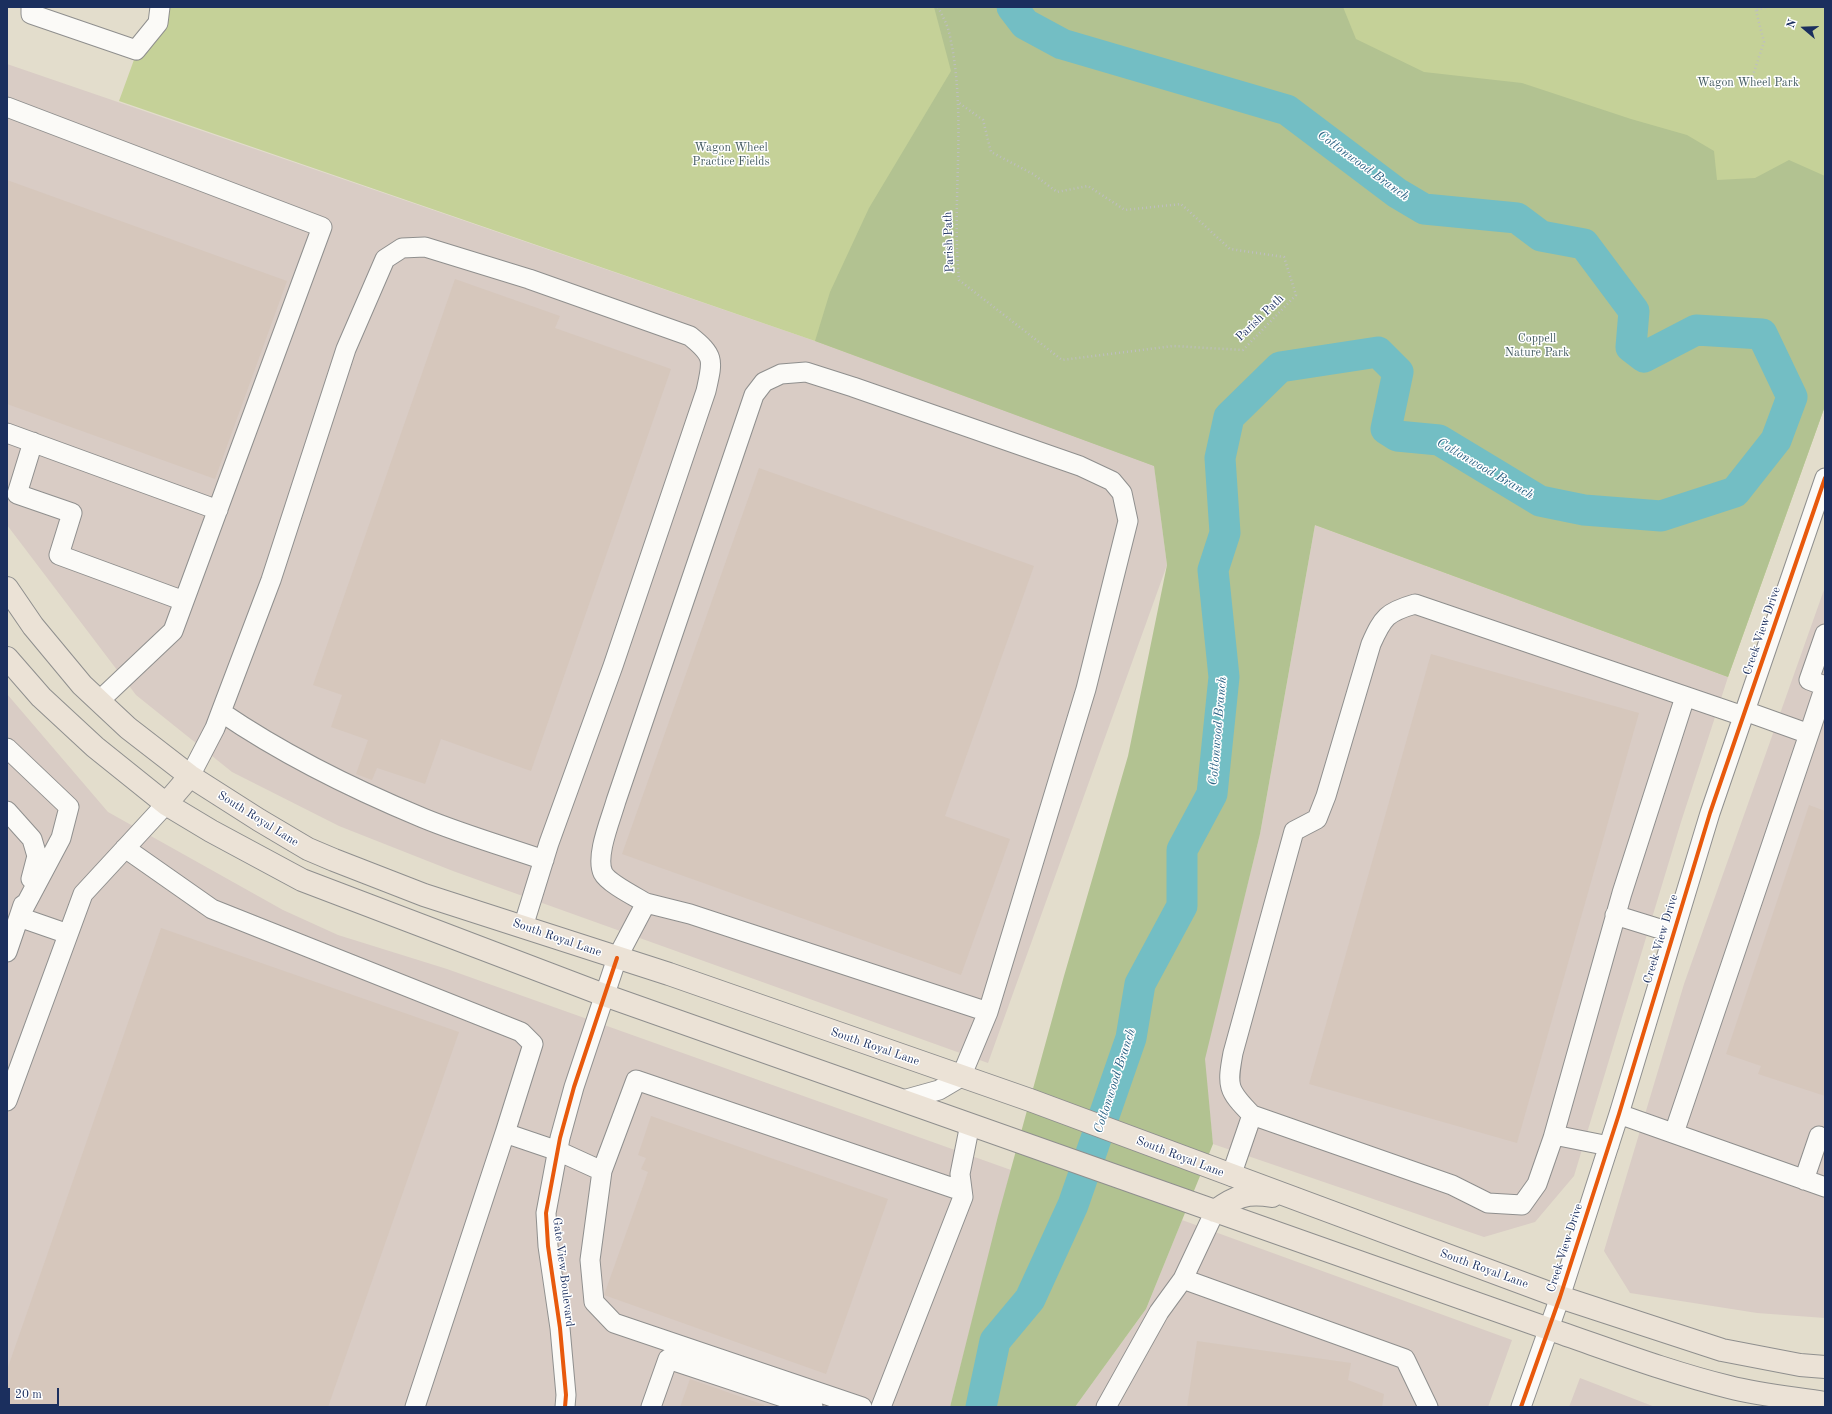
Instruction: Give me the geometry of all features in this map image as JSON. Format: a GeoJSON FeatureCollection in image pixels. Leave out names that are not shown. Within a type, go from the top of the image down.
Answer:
{"type":"FeatureCollection","features":[{"type":"Feature","properties":{"kind":"main road","name":"South Royal Lane"},"geometry":{"type":"LineString","coordinates":[[7,588],[33,626],[82,685],[128,728],[190,776],[308,849],[424,895],[669,974],[1030,1100],[1231,1176],[1560,1297],[1722,1350],[1800,1365],[1825,1368]]}},
{"type":"Feature","properties":{"kind":"main road"},"geometry":{"type":"LineString","coordinates":[[7,658],[41,697],[95,746],[166,804],[211,831],[302,880],[604,995],[1549,1329],[1699,1379],[1757,1393],[1825,1403]]}},
{"type":"Feature","properties":{"kind":"main road"},"geometry":{"type":"LineString","coordinates":[[166,804],[190,776]]}},
{"type":"Feature","properties":{"kind":"main road"},"geometry":{"type":"LineString","coordinates":[[1215,1211],[1232,1198],[1254,1194],[1297,1200]]}},
{"type":"Feature","properties":{"kind":"street"},"geometry":{"type":"LineString","coordinates":[[31,7],[31,14],[136,50],[158,23],[160,7]]}},
{"type":"Feature","properties":{"kind":"street"},"geometry":{"type":"LineString","coordinates":[[7,107],[322,227],[173,631],[99,701]]}},
{"type":"Feature","properties":{"kind":"street"},"geometry":{"type":"LineString","coordinates":[[190,776],[215,728],[271,580],[346,348],[385,259],[402,248],[425,247],[529,279],[690,336],[706,349],[712,366],[706,391],[613,666],[544,860],[523,927]]}},
{"type":"Feature","properties":{"kind":"street"},"geometry":{"type":"LineString","coordinates":[[903,1100],[939,1090],[961,1077],[988,1012],[1086,689],[1128,521],[1122,493],[1112,482],[1080,466],[806,372],[781,374],[764,382],[754,395],[616,801],[600,857],[603,873],[618,886],[646,903],[690,914],[988,1012]]}},
{"type":"Feature","properties":{"kind":"street"},"geometry":{"type":"LineString","coordinates":[[7,433],[218,510]]}},
{"type":"Feature","properties":{"kind":"street"},"geometry":{"type":"LineString","coordinates":[[33,442],[17,494],[72,513],[59,554],[184,601]]}},
{"type":"Feature","properties":{"kind":"street","name":"Creek View Drive"},"geometry":{"type":"LineString","coordinates":[[1521,1407],[1560,1297],[1609,1146],[1710,813],[1825,478]]}},
{"type":"Feature","properties":{"kind":"street"},"geometry":{"type":"LineString","coordinates":[[1685,697],[1615,915],[1554,1134],[1537,1184],[1522,1205],[1488,1203],[1452,1185],[1252,1115],[1235,1098],[1228,1078],[1233,1053],[1294,831],[1317,819],[1326,796],[1371,644],[1380,623],[1396,610],[1415,604],[1685,697],[1744,713],[1809,734]]}},
{"type":"Feature","properties":{"kind":"street"},"geometry":{"type":"LineString","coordinates":[[1674,1133],[1809,734],[1823,697],[1824,686],[1809,680],[1825,634]]}},
{"type":"Feature","properties":{"kind":"street"},"geometry":{"type":"LineString","coordinates":[[221,712],[245,728],[327,775],[424,818],[544,860]]}},
{"type":"Feature","properties":{"kind":"street"},"geometry":{"type":"LineString","coordinates":[[7,748],[69,807],[61,838],[19,917]]}},
{"type":"Feature","properties":{"kind":"street"},"geometry":{"type":"LineString","coordinates":[[7,1101],[83,894],[166,804]]}},
{"type":"Feature","properties":{"kind":"street"},"geometry":{"type":"LineString","coordinates":[[7,811],[32,839],[37,856],[7,952]]}},
{"type":"Feature","properties":{"kind":"street"},"geometry":{"type":"LineString","coordinates":[[125,848],[212,909],[521,1032],[533,1044],[415,1407]]}},
{"type":"Feature","properties":{"kind":"street","name":"Gate View Boulevard"},"geometry":{"type":"LineString","coordinates":[[565,1407],[566,1396],[560,1328],[548,1246],[546,1213],[558,1151],[574,1087],[617,958],[646,903]]}},
{"type":"Feature","properties":{"kind":"street"},"geometry":{"type":"LineString","coordinates":[[1615,915],[1673,933]]}},
{"type":"Feature","properties":{"kind":"street"},"geometry":{"type":"LineString","coordinates":[[19,917],[68,934]]}},
{"type":"Feature","properties":{"kind":"street"},"geometry":{"type":"LineString","coordinates":[[862,1407],[614,1323],[594,1302],[590,1260],[602,1171],[636,1080],[962,1191]]}},
{"type":"Feature","properties":{"kind":"street"},"geometry":{"type":"LineString","coordinates":[[1619,1114],[1825,1187]]}},
{"type":"Feature","properties":{"kind":"street"},"geometry":{"type":"LineString","coordinates":[[1231,1176],[1252,1115]]}},
{"type":"Feature","properties":{"kind":"street"},"geometry":{"type":"LineString","coordinates":[[881,1407],[963,1198],[960,1174],[970,1124]]}},
{"type":"Feature","properties":{"kind":"street"},"geometry":{"type":"LineString","coordinates":[[505,1133],[558,1151],[602,1171]]}},
{"type":"Feature","properties":{"kind":"street"},"geometry":{"type":"LineString","coordinates":[[1554,1134],[1609,1146]]}},
{"type":"Feature","properties":{"kind":"street"},"geometry":{"type":"LineString","coordinates":[[1804,1180],[1819,1136]]}},
{"type":"Feature","properties":{"kind":"street"},"geometry":{"type":"LineString","coordinates":[[1106,1407],[1159,1312],[1184,1279],[1215,1211]]}},
{"type":"Feature","properties":{"kind":"street"},"geometry":{"type":"LineString","coordinates":[[1184,1279],[1405,1359],[1428,1407]]}},
{"type":"Feature","properties":{"kind":"street"},"geometry":{"type":"LineString","coordinates":[[650,1407],[668,1359],[813,1407]]}},
{"type":"Feature","properties":{"kind":"path"},"geometry":{"type":"LineString","coordinates":[[1750,84],[1764,42],[1755,7]]}},
{"type":"Feature","properties":{"kind":"path"},"geometry":{"type":"LineString","coordinates":[[1757,10],[1767,7]]}},
{"type":"Feature","properties":{"kind":"shaded area"},"geometry":{"type":"Polygon","coordinates":[[[7,64],[815,341],[1154,465],[1167,565],[988,1063],[453,871],[339,826],[232,772],[136,695],[7,525],[7,64]]]}},
{"type":"Feature","properties":{"kind":"shaded area"},"geometry":{"type":"Polygon","coordinates":[[[1315,525],[1728,677],[1681,822],[1574,1176],[1535,1222],[1484,1237],[1213,1144],[1204,1059],[1260,834],[1315,525]]]}},
{"type":"Feature","properties":{"kind":"shaded area"},"geometry":{"type":"Polygon","coordinates":[[[1825,587],[1825,1318],[1757,1313],[1630,1293],[1604,1251],[1684,984],[1825,587]]]}},
{"type":"Feature","properties":{"kind":"shaded area"},"geometry":{"type":"Polygon","coordinates":[[[7,694],[108,812],[283,910],[338,935],[447,969],[1011,1170],[950,1407],[7,1407],[7,694]]]}},
{"type":"Feature","properties":{"kind":"shaded area"},"geometry":{"type":"Polygon","coordinates":[[[1182,1220],[1512,1340],[1488,1407],[1075,1407],[1146,1309],[1182,1220]]]}},
{"type":"Feature","properties":{"kind":"shaded area"},"geometry":{"type":"Polygon","coordinates":[[[1580,1378],[1655,1407],[1569,1407],[1580,1378]]]}},
{"type":"Feature","properties":{"kind":"green space","name":"Coppell Nature Park"},"geometry":{"type":"Polygon","coordinates":[[[163,7],[1825,7],[1825,406],[1728,677],[815,341],[119,101],[135,57],[163,7]]]}},
{"type":"Feature","properties":{"kind":"green space","name":"Coppell Nature Park"},"geometry":{"type":"Polygon","coordinates":[[[934,7],[1343,7],[1356,39],[1424,72],[1522,83],[1631,119],[1687,135],[1714,151],[1717,180],[1755,178],[1789,160],[1825,176],[1825,406],[1728,677],[1315,525],[1260,834],[1205,1059],[1213,1144],[1146,1309],[1075,1407],[950,1407],[998,1216],[1064,976],[1128,756],[1167,565],[1154,466],[815,341],[830,292],[869,208],[951,71],[934,7]]]}},
{"type":"Feature","properties":{"kind":"building"},"geometry":{"type":"Polygon","coordinates":[[[7,180],[287,281],[215,479],[7,404],[7,180]]]}},
{"type":"Feature","properties":{"kind":"building"},"geometry":{"type":"Polygon","coordinates":[[[455,279],[560,316],[555,328],[671,369],[531,771],[441,739],[425,784],[377,768],[372,780],[356,774],[368,740],[331,727],[342,695],[313,685],[455,279]]]}},
{"type":"Feature","properties":{"kind":"building"},"geometry":{"type":"Polygon","coordinates":[[[759,468],[1034,566],[945,816],[1010,839],[961,975],[622,854],[759,468]]]}},
{"type":"Feature","properties":{"kind":"building"},"geometry":{"type":"Polygon","coordinates":[[[1431,654],[1639,713],[1517,1143],[1309,1084],[1431,654]]]}},
{"type":"Feature","properties":{"kind":"building"},"geometry":{"type":"Polygon","coordinates":[[[1809,805],[1825,811],[1825,1096],[1758,1074],[1761,1066],[1726,1054],[1809,805]]]}},
{"type":"Feature","properties":{"kind":"building"},"geometry":{"type":"Polygon","coordinates":[[[161,928],[459,1032],[328,1407],[7,1407],[7,1370],[161,928]]]}},
{"type":"Feature","properties":{"kind":"building"},"geometry":{"type":"Polygon","coordinates":[[[651,1116],[888,1199],[826,1374],[604,1295],[648,1172],[641,1169],[646,1158],[638,1155],[651,1116]]]}},
{"type":"Feature","properties":{"kind":"building"},"geometry":{"type":"Polygon","coordinates":[[[1197,1341],[1351,1363],[1348,1380],[1384,1394],[1382,1407],[1187,1407],[1197,1341]]]}},
{"type":"Feature","properties":{"kind":"building"},"geometry":{"type":"Polygon","coordinates":[[[690,1379],[764,1405],[764,1407],[680,1407],[690,1379]]]}},
{"type":"Feature","properties":{"kind":"waterway","name":"Cottonwood Branch"},"geometry":{"type":"LineString","coordinates":[[981,1407],[995,1341],[1030,1299],[1073,1205],[1131,1038],[1140,984],[1182,906],[1182,850],[1212,794],[1224,677],[1213,570],[1225,533],[1220,458],[1229,417],[1280,367],[1378,352],[1398,372],[1386,429],[1397,436],[1439,440],[1540,501],[1584,510],[1661,516],[1735,492],[1776,440],[1792,397],[1762,334],[1696,330],[1644,357],[1631,347],[1634,311],[1584,244],[1541,236],[1517,218],[1424,209],[1397,193],[1287,110],[1062,44],[1025,24],[1012,7]]}},
{"type":"Feature","properties":{"kind":"cycle path"},"geometry":{"type":"LineString","coordinates":[[1521,1407],[1560,1297],[1619,1114],[1710,813],[1825,478]]}},
{"type":"Feature","properties":{"kind":"cycle path"},"geometry":{"type":"LineString","coordinates":[[565,1407],[566,1395],[560,1328],[548,1246],[546,1213],[560,1138],[574,1087],[617,958]]}},
{"type":"Feature","properties":{"kind":"park label","name":"Wagon Wheel Park"},"geometry":{"type":"Point","coordinates":[1748,83]}},
{"type":"Feature","properties":{"kind":"park label","name":"Wagon Wheel Practice Fields"},"geometry":{"type":"Point","coordinates":[731,155]}}]}
